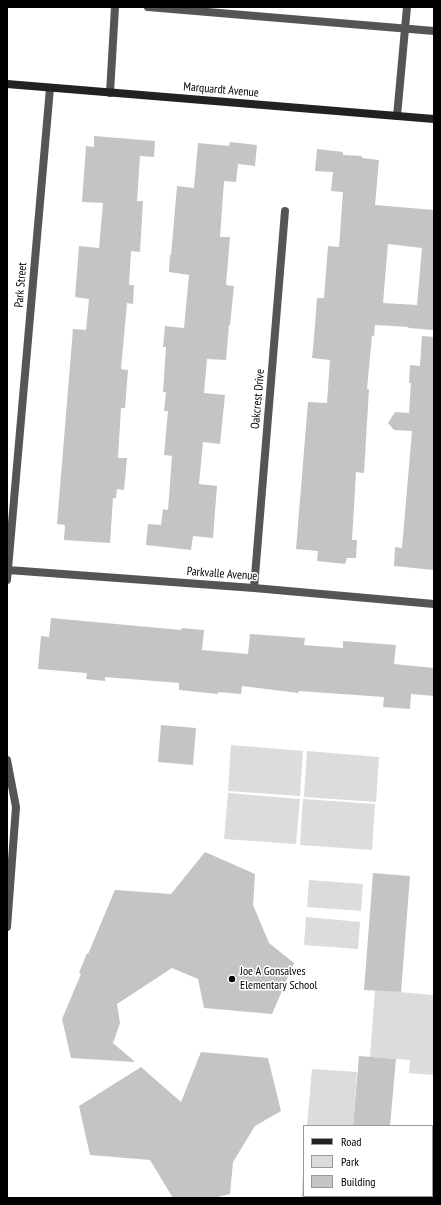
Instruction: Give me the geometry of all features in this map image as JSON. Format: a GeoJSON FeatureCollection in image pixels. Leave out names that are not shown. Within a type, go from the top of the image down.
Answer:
{"type":"FeatureCollection","features":[{"type":"Feature","properties":{"kind":"main road","name":"Marquardt Avenue"},"geometry":{"type":"LineString","coordinates":[[7,84],[434,119]]}},
{"type":"Feature","properties":{"kind":"street"},"geometry":{"type":"LineString","coordinates":[[110,93],[116,7]]}},
{"type":"Feature","properties":{"kind":"street"},"geometry":{"type":"LineString","coordinates":[[148,7],[434,31]]}},
{"type":"Feature","properties":{"kind":"street"},"geometry":{"type":"LineString","coordinates":[[397,116],[407,7]]}},
{"type":"Feature","properties":{"kind":"street","name":"Park Street"},"geometry":{"type":"LineString","coordinates":[[7,580],[50,88]]}},
{"type":"Feature","properties":{"kind":"street","name":"Oakcrest Drive"},"geometry":{"type":"LineString","coordinates":[[254,588],[285,211]]}},
{"type":"Feature","properties":{"kind":"street","name":"Parkvalle Avenue"},"geometry":{"type":"LineString","coordinates":[[8,570],[254,588],[434,604]]}},
{"type":"Feature","properties":{"kind":"street"},"geometry":{"type":"LineString","coordinates":[[7,760],[16,807],[7,927]]}},
{"type":"Feature","properties":{"kind":"green space"},"geometry":{"type":"Polygon","coordinates":[[[231,745],[303,751],[300,796],[228,791],[231,745]]]}},
{"type":"Feature","properties":{"kind":"green space"},"geometry":{"type":"Polygon","coordinates":[[[307,751],[379,757],[376,802],[304,797],[307,751]]]}},
{"type":"Feature","properties":{"kind":"green space"},"geometry":{"type":"Polygon","coordinates":[[[228,793],[300,799],[296,844],[224,839],[228,793]]]}},
{"type":"Feature","properties":{"kind":"green space"},"geometry":{"type":"Polygon","coordinates":[[[303,799],[375,804],[372,850],[300,845],[303,799]]]}},
{"type":"Feature","properties":{"kind":"green space"},"geometry":{"type":"Polygon","coordinates":[[[309,880],[363,884],[361,911],[307,907],[309,880]]]}},
{"type":"Feature","properties":{"kind":"green space"},"geometry":{"type":"Polygon","coordinates":[[[306,917],[360,922],[358,949],[304,945],[306,917]]]}},
{"type":"Feature","properties":{"kind":"green space"},"geometry":{"type":"Polygon","coordinates":[[[375,990],[434,995],[434,1075],[409,1073],[410,1060],[370,1057],[375,990]]]}},
{"type":"Feature","properties":{"kind":"green space"},"geometry":{"type":"Polygon","coordinates":[[[312,1069],[357,1072],[353,1125],[307,1125],[312,1069]]]}},
{"type":"Feature","properties":{"kind":"green space"},"geometry":{"type":"Polygon","coordinates":[[[303,1173],[303,1197],[346,1197],[346,1198],[301,1198],[303,1173]]]}},
{"type":"Feature","properties":{"kind":"building"},"geometry":{"type":"Polygon","coordinates":[[[94,136],[155,141],[154,157],[140,156],[137,201],[143,201],[140,252],[131,251],[129,285],[134,285],[133,304],[127,303],[121,369],[128,370],[125,408],[121,408],[118,458],[127,458],[124,490],[117,489],[116,498],[113,498],[110,543],[64,540],[65,525],[57,524],[73,329],[86,330],[89,299],[75,297],[79,246],[99,248],[103,203],[82,202],[86,146],[94,147],[94,136]]]}},
{"type":"Feature","properties":{"kind":"building"},"geometry":{"type":"Polygon","coordinates":[[[230,142],[257,145],[255,166],[238,164],[236,182],[224,181],[220,237],[230,237],[226,285],[234,286],[226,360],[207,359],[204,393],[225,395],[220,444],[203,442],[199,484],[217,486],[213,538],[193,536],[191,550],[146,545],[148,524],[161,525],[163,509],[168,510],[172,456],[164,455],[168,411],[164,411],[166,392],[163,392],[166,347],[163,347],[165,326],[184,328],[189,275],[169,272],[177,186],[194,188],[198,143],[229,146],[230,142]]]}},
{"type":"Feature","properties":{"kind":"building"},"geometry":{"type":"Polygon","coordinates":[[[317,149],[343,152],[343,155],[362,156],[362,158],[379,160],[375,205],[434,210],[434,330],[375,325],[374,336],[372,336],[367,389],[369,389],[364,473],[356,472],[352,540],[357,540],[356,558],[347,558],[345,564],[317,561],[318,551],[296,549],[308,402],[327,403],[330,360],[312,358],[317,298],[324,298],[328,246],[339,247],[343,192],[331,191],[333,172],[315,171],[317,149]],[[388,244],[383,303],[417,305],[422,248],[388,244]]]}},
{"type":"Feature","properties":{"kind":"building"},"geometry":{"type":"Polygon","coordinates":[[[422,336],[434,337],[434,570],[394,566],[395,547],[402,548],[412,431],[394,430],[388,423],[395,412],[409,413],[411,383],[409,383],[410,365],[420,366],[422,336]]]}},
{"type":"Feature","properties":{"kind":"building"},"geometry":{"type":"Polygon","coordinates":[[[51,618],[181,630],[182,628],[204,630],[202,650],[248,654],[250,634],[305,638],[304,645],[343,648],[343,641],[396,645],[394,664],[434,668],[434,696],[411,694],[410,709],[383,707],[384,697],[299,691],[298,693],[242,686],[241,694],[218,692],[218,694],[179,690],[179,683],[105,677],[105,681],[86,679],[87,673],[38,669],[41,636],[49,637],[51,618]]]}},
{"type":"Feature","properties":{"kind":"building"},"geometry":{"type":"Polygon","coordinates":[[[161,725],[196,728],[193,765],[158,762],[161,725]]]}},
{"type":"Feature","properties":{"kind":"building"},"geometry":{"type":"Polygon","coordinates":[[[205,852],[255,874],[253,905],[269,943],[294,963],[272,1014],[204,1008],[198,979],[172,968],[117,1004],[120,1023],[113,1043],[135,1062],[71,1058],[62,1019],[81,974],[79,973],[87,953],[88,954],[115,890],[171,894],[205,852]]]}},
{"type":"Feature","properties":{"kind":"building"},"geometry":{"type":"Polygon","coordinates":[[[373,873],[410,876],[401,992],[364,990],[373,873]]]}},
{"type":"Feature","properties":{"kind":"building"},"geometry":{"type":"Polygon","coordinates":[[[201,1052],[268,1058],[281,1111],[255,1126],[233,1162],[230,1194],[213,1198],[173,1198],[150,1160],[90,1155],[79,1106],[141,1067],[181,1102],[201,1052]]]}},
{"type":"Feature","properties":{"kind":"building"},"geometry":{"type":"Polygon","coordinates":[[[359,1056],[396,1059],[390,1125],[353,1125],[359,1056]]]}},
{"type":"Feature","properties":{"kind":"place","name":"Joe A Gonsalves Elementary School"},"geometry":{"type":"Point","coordinates":[232,979]}}]}
